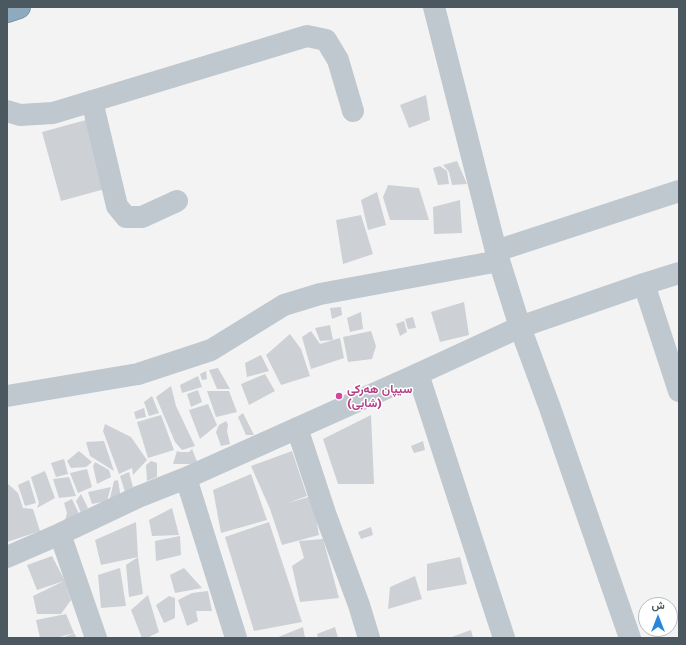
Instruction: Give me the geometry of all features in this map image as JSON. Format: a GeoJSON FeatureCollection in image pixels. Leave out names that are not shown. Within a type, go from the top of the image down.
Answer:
{"type":"FeatureCollection","features":[{"type":"Feature","properties":{"kind":"highway"},"geometry":{"type":"LineString","coordinates":[[7,11],[19,7]]}},
{"type":"Feature","properties":{"kind":"street"},"geometry":{"type":"LineString","coordinates":[[434,7],[498,256],[520,327],[550,408],[630,638]]}},
{"type":"Feature","properties":{"kind":"street"},"geometry":{"type":"LineString","coordinates":[[7,111],[20,115],[54,113],[307,36],[326,40],[338,60],[353,111]]}},
{"type":"Feature","properties":{"kind":"street"},"geometry":{"type":"LineString","coordinates":[[92,101],[117,206],[126,217],[142,217],[177,201]]}},
{"type":"Feature","properties":{"kind":"street"},"geometry":{"type":"LineString","coordinates":[[7,396],[138,374],[212,350],[284,305],[320,294],[498,256],[679,191]]}},
{"type":"Feature","properties":{"kind":"street"},"geometry":{"type":"LineString","coordinates":[[7,557],[520,327],[679,273]]}},
{"type":"Feature","properties":{"kind":"street"},"geometry":{"type":"LineString","coordinates":[[644,284],[679,391]]}},
{"type":"Feature","properties":{"kind":"street"},"geometry":{"type":"LineString","coordinates":[[418,374],[504,638]]}},
{"type":"Feature","properties":{"kind":"street"},"geometry":{"type":"LineString","coordinates":[[297,428],[325,513],[359,605],[369,638]]}},
{"type":"Feature","properties":{"kind":"street"},"geometry":{"type":"LineString","coordinates":[[186,478],[236,638]]}},
{"type":"Feature","properties":{"kind":"street"},"geometry":{"type":"LineString","coordinates":[[60,534],[96,638]]}},
{"type":"Feature","properties":{"kind":"building"},"geometry":{"type":"Polygon","coordinates":[[[426,95],[430,120],[409,128],[400,105],[426,95]]]}},
{"type":"Feature","properties":{"kind":"building"},"geometry":{"type":"Polygon","coordinates":[[[86,120],[105,189],[61,201],[42,132],[86,120]]]}},
{"type":"Feature","properties":{"kind":"building"},"geometry":{"type":"Polygon","coordinates":[[[457,161],[467,184],[452,185],[449,172],[443,165],[457,161]]]}},
{"type":"Feature","properties":{"kind":"building"},"geometry":{"type":"Polygon","coordinates":[[[440,166],[447,171],[449,184],[438,185],[433,168],[440,166]]]}},
{"type":"Feature","properties":{"kind":"building"},"geometry":{"type":"Polygon","coordinates":[[[388,185],[419,188],[429,220],[390,220],[383,197],[388,185]]]}},
{"type":"Feature","properties":{"kind":"building"},"geometry":{"type":"Polygon","coordinates":[[[377,192],[386,225],[368,230],[361,200],[377,192]]]}},
{"type":"Feature","properties":{"kind":"building"},"geometry":{"type":"Polygon","coordinates":[[[460,200],[462,233],[434,234],[433,207],[460,200]]]}},
{"type":"Feature","properties":{"kind":"building"},"geometry":{"type":"Polygon","coordinates":[[[361,215],[373,254],[343,264],[336,220],[361,215]]]}},
{"type":"Feature","properties":{"kind":"building"},"geometry":{"type":"Polygon","coordinates":[[[464,302],[469,335],[440,342],[431,312],[464,302]]]}},
{"type":"Feature","properties":{"kind":"building"},"geometry":{"type":"Polygon","coordinates":[[[341,307],[342,315],[332,319],[330,308],[341,307]]]}},
{"type":"Feature","properties":{"kind":"building"},"geometry":{"type":"Polygon","coordinates":[[[361,312],[363,329],[350,332],[347,318],[361,312]]]}},
{"type":"Feature","properties":{"kind":"building"},"geometry":{"type":"Polygon","coordinates":[[[413,317],[416,328],[408,329],[405,319],[413,317]]]}},
{"type":"Feature","properties":{"kind":"building"},"geometry":{"type":"Polygon","coordinates":[[[404,321],[407,332],[400,336],[396,324],[404,321]]]}},
{"type":"Feature","properties":{"kind":"building"},"geometry":{"type":"Polygon","coordinates":[[[330,325],[333,340],[320,341],[315,328],[330,325]]]}},
{"type":"Feature","properties":{"kind":"building"},"geometry":{"type":"Polygon","coordinates":[[[311,331],[320,344],[340,338],[344,358],[311,369],[302,337],[311,331]]]}},
{"type":"Feature","properties":{"kind":"building"},"geometry":{"type":"Polygon","coordinates":[[[371,331],[376,346],[372,359],[348,362],[343,337],[371,331]]]}},
{"type":"Feature","properties":{"kind":"building"},"geometry":{"type":"Polygon","coordinates":[[[290,334],[301,349],[310,376],[281,385],[266,355],[290,334]]]}},
{"type":"Feature","properties":{"kind":"building"},"geometry":{"type":"Polygon","coordinates":[[[261,355],[269,371],[247,377],[245,363],[261,355]]]}},
{"type":"Feature","properties":{"kind":"building"},"geometry":{"type":"Polygon","coordinates":[[[218,368],[230,389],[217,389],[209,370],[218,368]]]}},
{"type":"Feature","properties":{"kind":"building"},"geometry":{"type":"Polygon","coordinates":[[[206,371],[207,379],[202,380],[200,374],[206,371]]]}},
{"type":"Feature","properties":{"kind":"building"},"geometry":{"type":"Polygon","coordinates":[[[265,374],[275,391],[249,405],[241,384],[265,374]]]}},
{"type":"Feature","properties":{"kind":"building"},"geometry":{"type":"Polygon","coordinates":[[[198,376],[202,387],[182,393],[180,385],[198,376]]]}},
{"type":"Feature","properties":{"kind":"building"},"geometry":{"type":"Polygon","coordinates":[[[171,386],[176,406],[195,446],[182,450],[175,442],[156,397],[171,386]]]}},
{"type":"Feature","properties":{"kind":"building"},"geometry":{"type":"Polygon","coordinates":[[[198,390],[202,402],[191,407],[187,394],[198,390]]]}},
{"type":"Feature","properties":{"kind":"building"},"geometry":{"type":"Polygon","coordinates":[[[207,391],[229,391],[237,412],[216,417],[207,391]]]}},
{"type":"Feature","properties":{"kind":"building"},"geometry":{"type":"Polygon","coordinates":[[[152,396],[159,413],[149,416],[144,402],[152,396]]]}},
{"type":"Feature","properties":{"kind":"building"},"geometry":{"type":"Polygon","coordinates":[[[208,404],[217,425],[200,439],[189,410],[208,404]]]}},
{"type":"Feature","properties":{"kind":"building"},"geometry":{"type":"Polygon","coordinates":[[[144,408],[146,417],[136,419],[134,412],[144,408]]]}},
{"type":"Feature","properties":{"kind":"building"},"geometry":{"type":"Polygon","coordinates":[[[243,413],[254,435],[246,435],[238,417],[243,413]]]}},
{"type":"Feature","properties":{"kind":"building"},"geometry":{"type":"Polygon","coordinates":[[[161,415],[174,450],[148,458],[137,422],[161,415]]]}},
{"type":"Feature","properties":{"kind":"building"},"geometry":{"type":"Polygon","coordinates":[[[371,415],[374,484],[338,484],[323,439],[371,415]]]}},
{"type":"Feature","properties":{"kind":"building"},"geometry":{"type":"Polygon","coordinates":[[[226,421],[228,425],[227,431],[230,444],[221,446],[216,432],[219,425],[226,421]]]}},
{"type":"Feature","properties":{"kind":"building"},"geometry":{"type":"Polygon","coordinates":[[[105,424],[131,437],[147,460],[133,475],[132,468],[119,474],[103,431],[105,424]]]}},
{"type":"Feature","properties":{"kind":"building"},"geometry":{"type":"Polygon","coordinates":[[[104,441],[114,471],[90,456],[86,442],[104,441]]]}},
{"type":"Feature","properties":{"kind":"building"},"geometry":{"type":"Polygon","coordinates":[[[423,441],[425,450],[414,453],[411,446],[423,441]]]}},
{"type":"Feature","properties":{"kind":"building"},"geometry":{"type":"Polygon","coordinates":[[[192,449],[198,464],[173,464],[177,451],[189,452],[192,449]]]}},
{"type":"Feature","properties":{"kind":"building"},"geometry":{"type":"Polygon","coordinates":[[[79,451],[92,462],[86,467],[71,468],[67,461],[79,451]]]}},
{"type":"Feature","properties":{"kind":"building"},"geometry":{"type":"Polygon","coordinates":[[[292,451],[307,496],[288,503],[312,496],[319,535],[282,545],[270,509],[251,466],[292,451]]]}},
{"type":"Feature","properties":{"kind":"building"},"geometry":{"type":"Polygon","coordinates":[[[64,459],[68,474],[56,477],[51,463],[64,459]]]}},
{"type":"Feature","properties":{"kind":"building"},"geometry":{"type":"Polygon","coordinates":[[[151,461],[157,463],[157,477],[147,481],[146,465],[151,461]]]}},
{"type":"Feature","properties":{"kind":"building"},"geometry":{"type":"Polygon","coordinates":[[[95,462],[109,470],[111,477],[97,484],[93,466],[95,462]]]}},
{"type":"Feature","properties":{"kind":"building"},"geometry":{"type":"Polygon","coordinates":[[[87,469],[92,487],[78,493],[70,473],[87,469]]]}},
{"type":"Feature","properties":{"kind":"building"},"geometry":{"type":"Polygon","coordinates":[[[45,471],[55,498],[37,508],[39,503],[31,477],[45,471]]]}},
{"type":"Feature","properties":{"kind":"building"},"geometry":{"type":"Polygon","coordinates":[[[129,472],[133,487],[125,492],[120,476],[129,472]]]}},
{"type":"Feature","properties":{"kind":"building"},"geometry":{"type":"Polygon","coordinates":[[[251,474],[267,520],[221,533],[213,490],[251,474]]]}},
{"type":"Feature","properties":{"kind":"building"},"geometry":{"type":"Polygon","coordinates":[[[69,477],[76,496],[59,498],[53,479],[69,477]]]}},
{"type":"Feature","properties":{"kind":"building"},"geometry":{"type":"Polygon","coordinates":[[[29,480],[36,503],[25,506],[18,485],[29,480]]]}},
{"type":"Feature","properties":{"kind":"building"},"geometry":{"type":"Polygon","coordinates":[[[118,480],[121,499],[110,498],[114,481],[118,480]]]}},
{"type":"Feature","properties":{"kind":"building"},"geometry":{"type":"Polygon","coordinates":[[[7,483],[18,493],[23,508],[33,509],[40,531],[7,542],[7,483]]]}},
{"type":"Feature","properties":{"kind":"building"},"geometry":{"type":"Polygon","coordinates":[[[111,487],[107,501],[92,504],[88,492],[111,487]]]}},
{"type":"Feature","properties":{"kind":"building"},"geometry":{"type":"Polygon","coordinates":[[[81,494],[88,508],[81,513],[76,501],[81,494]]]}},
{"type":"Feature","properties":{"kind":"building"},"geometry":{"type":"Polygon","coordinates":[[[72,499],[82,520],[64,524],[67,513],[64,503],[72,499]]]}},
{"type":"Feature","properties":{"kind":"building"},"geometry":{"type":"Polygon","coordinates":[[[172,508],[179,535],[152,536],[149,520],[172,508]]]}},
{"type":"Feature","properties":{"kind":"building"},"geometry":{"type":"Polygon","coordinates":[[[136,522],[138,557],[101,565],[95,540],[136,522]]]}},
{"type":"Feature","properties":{"kind":"building"},"geometry":{"type":"Polygon","coordinates":[[[269,522],[302,622],[254,631],[225,537],[269,522]]]}},
{"type":"Feature","properties":{"kind":"building"},"geometry":{"type":"Polygon","coordinates":[[[371,527],[373,535],[361,539],[358,532],[371,527]]]}},
{"type":"Feature","properties":{"kind":"building"},"geometry":{"type":"Polygon","coordinates":[[[180,536],[181,555],[156,561],[155,541],[180,536]]]}},
{"type":"Feature","properties":{"kind":"building"},"geometry":{"type":"Polygon","coordinates":[[[323,539],[339,598],[300,602],[292,566],[304,558],[299,541],[323,539]]]}},
{"type":"Feature","properties":{"kind":"building"},"geometry":{"type":"Polygon","coordinates":[[[52,556],[65,581],[71,600],[61,614],[37,614],[33,596],[64,581],[37,590],[27,565],[52,556]]]}},
{"type":"Feature","properties":{"kind":"building"},"geometry":{"type":"Polygon","coordinates":[[[138,557],[143,594],[129,597],[126,565],[138,557]]]}},
{"type":"Feature","properties":{"kind":"building"},"geometry":{"type":"Polygon","coordinates":[[[460,557],[467,584],[427,591],[427,564],[460,557]]]}},
{"type":"Feature","properties":{"kind":"building"},"geometry":{"type":"Polygon","coordinates":[[[120,568],[126,606],[101,608],[98,575],[120,568]]]}},
{"type":"Feature","properties":{"kind":"building"},"geometry":{"type":"Polygon","coordinates":[[[184,568],[202,588],[175,593],[170,575],[184,568]]]}},
{"type":"Feature","properties":{"kind":"building"},"geometry":{"type":"Polygon","coordinates":[[[415,576],[422,599],[388,609],[390,587],[415,576]]]}},
{"type":"Feature","properties":{"kind":"building"},"geometry":{"type":"Polygon","coordinates":[[[208,591],[212,611],[196,611],[198,621],[187,626],[178,600],[192,593],[208,591]]]}},
{"type":"Feature","properties":{"kind":"building"},"geometry":{"type":"Polygon","coordinates":[[[148,595],[159,632],[147,638],[142,638],[131,610],[148,595]]]}},
{"type":"Feature","properties":{"kind":"building"},"geometry":{"type":"Polygon","coordinates":[[[169,596],[175,598],[175,618],[164,623],[156,605],[169,596]]]}},
{"type":"Feature","properties":{"kind":"building"},"geometry":{"type":"Polygon","coordinates":[[[66,614],[74,633],[56,638],[40,638],[36,620],[66,614]]]}},
{"type":"Feature","properties":{"kind":"building"},"geometry":{"type":"Polygon","coordinates":[[[303,627],[305,638],[276,638],[303,627]]]}},
{"type":"Feature","properties":{"kind":"building"},"geometry":{"type":"Polygon","coordinates":[[[335,627],[338,638],[318,638],[317,634],[335,627]]]}},
{"type":"Feature","properties":{"kind":"building"},"geometry":{"type":"Polygon","coordinates":[[[471,630],[473,638],[449,638],[471,630]]]}},
{"type":"Feature","properties":{"kind":"building"},"geometry":{"type":"Polygon","coordinates":[[[74,633],[77,638],[62,638],[74,633]]]}},
{"type":"Feature","properties":{"kind":"place","name":"سیپان هەرکی (شابی)"},"geometry":{"type":"Point","coordinates":[339,396]}}]}
